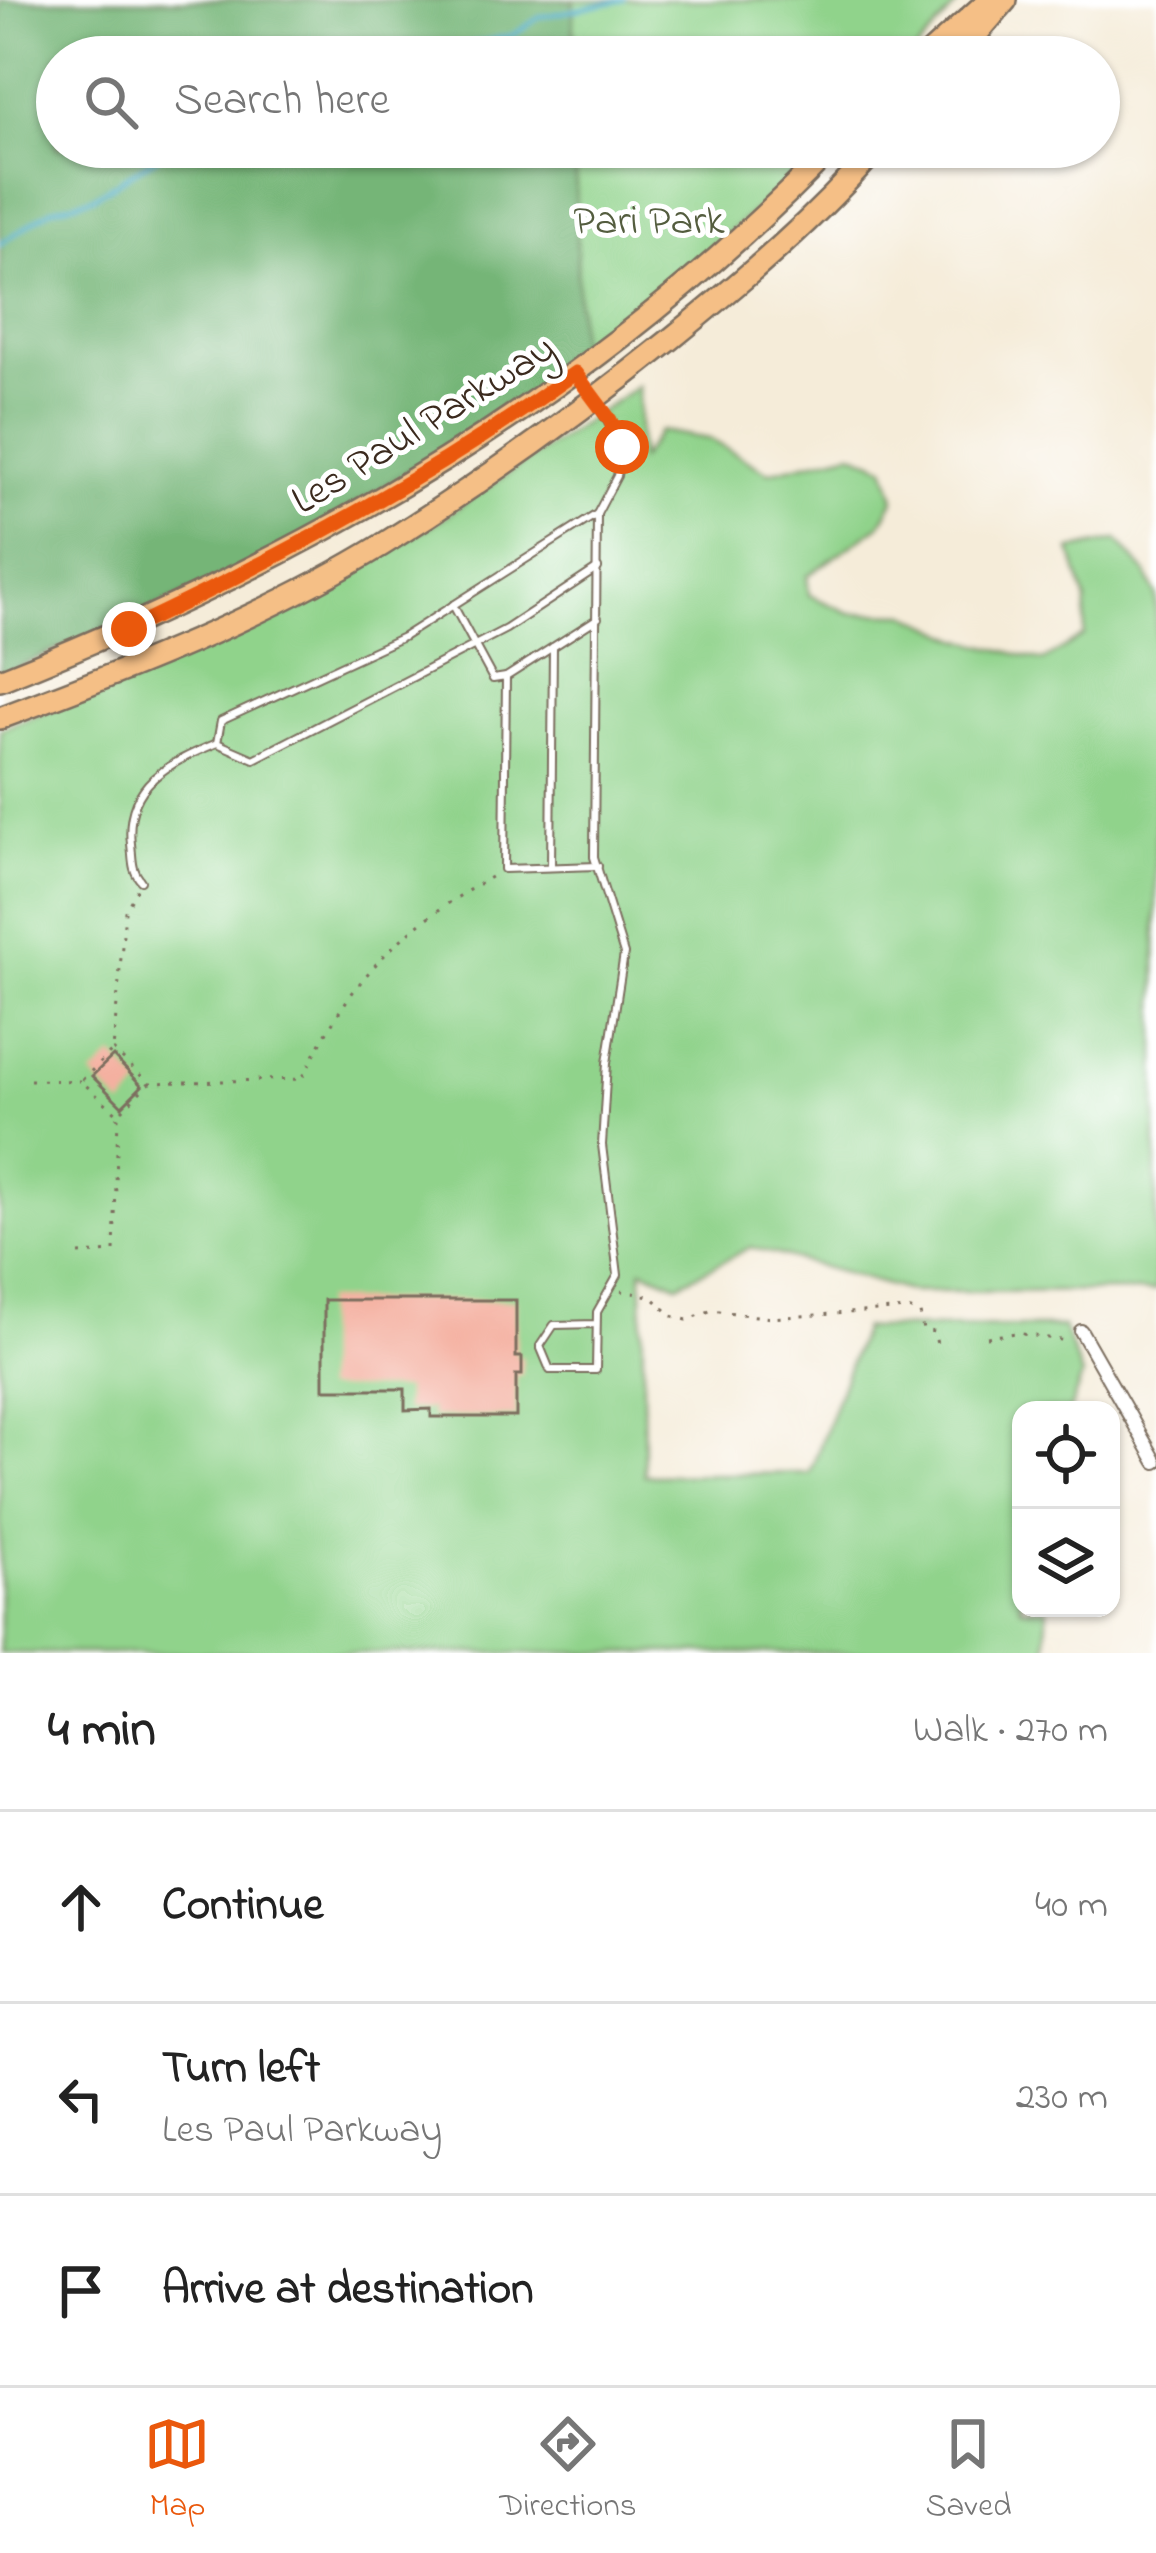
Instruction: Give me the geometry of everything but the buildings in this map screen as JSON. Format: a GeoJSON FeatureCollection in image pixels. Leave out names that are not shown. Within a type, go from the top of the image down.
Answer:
{"type":"FeatureCollection","features":[{"type":"Feature","properties":{"kind":"main road"},"geometry":{"type":"LineString","coordinates":[[949,36],[989,0]]}},
{"type":"Feature","properties":{"kind":"main road"},"geometry":{"type":"LineString","coordinates":[[975,36],[1006,0]]}},
{"type":"Feature","properties":{"kind":"main road","name":"Les Paul Parkway"},"geometry":{"type":"LineString","coordinates":[[0,680],[129,629],[269,563],[410,484],[575,373],[700,272],[811,168]]}},
{"type":"Feature","properties":{"kind":"main road","name":"Les Paul Parkway"},"geometry":{"type":"LineString","coordinates":[[0,718],[150,660],[359,557],[595,400],[825,209],[860,168]]}},
{"type":"Feature","properties":{"kind":"street"},"geometry":{"type":"LineString","coordinates":[[1081,1331],[1156,1462]]}},
{"type":"Feature","properties":{"kind":"lane"},"geometry":{"type":"LineString","coordinates":[[575,373],[622,447],[617,476],[597,514],[598,866],[624,954],[607,1063],[602,1145],[618,1274],[596,1324],[596,1370],[550,1370],[543,1362],[540,1346],[554,1325],[596,1324]]}},
{"type":"Feature","properties":{"kind":"lane"},"geometry":{"type":"LineString","coordinates":[[217,743],[221,721],[403,637],[597,514]]}},
{"type":"Feature","properties":{"kind":"lane"},"geometry":{"type":"LineString","coordinates":[[141,881],[134,873],[129,827],[140,790],[164,766],[217,743],[254,759],[475,644],[598,568]]}},
{"type":"Feature","properties":{"kind":"lane"},"geometry":{"type":"LineString","coordinates":[[453,604],[493,679],[506,676],[598,618]]}},
{"type":"Feature","properties":{"kind":"lane"},"geometry":{"type":"LineString","coordinates":[[550,867],[553,646]]}},
{"type":"Feature","properties":{"kind":"lane"},"geometry":{"type":"LineString","coordinates":[[506,676],[504,869],[598,866]]}},
{"type":"Feature","properties":{"kind":"path"},"geometry":{"type":"LineString","coordinates":[[79,1254],[114,1252],[118,1114],[148,1083],[302,1079],[363,974],[395,942],[455,897],[504,869]]}},
{"type":"Feature","properties":{"kind":"path"},"geometry":{"type":"LineString","coordinates":[[81,1081],[113,1050],[125,911],[141,881]]}},
{"type":"Feature","properties":{"kind":"path"},"geometry":{"type":"LineString","coordinates":[[113,1050],[148,1083]]}},
{"type":"Feature","properties":{"kind":"path"},"geometry":{"type":"LineString","coordinates":[[30,1081],[81,1081],[118,1114]]}},
{"type":"Feature","properties":{"kind":"path"},"geometry":{"type":"LineString","coordinates":[[610,1289],[650,1296],[672,1316],[687,1320],[712,1310],[771,1318],[908,1309],[920,1313],[923,1330],[934,1332],[938,1348]]}},
{"type":"Feature","properties":{"kind":"path"},"geometry":{"type":"LineString","coordinates":[[987,1337],[1016,1333],[1066,1341]]}},
{"type":"Feature","properties":{"kind":"green space"},"geometry":{"type":"Polygon","coordinates":[[[0,0],[573,0],[574,36],[36,36],[36,168],[575,168],[579,364],[272,557],[0,675],[0,0]]]}},
{"type":"Feature","properties":{"kind":"green space"},"geometry":{"type":"Polygon","coordinates":[[[573,0],[961,0],[929,36],[574,36],[573,0]]]}},
{"type":"Feature","properties":{"kind":"green space","name":"Pari Park"},"geometry":{"type":"Polygon","coordinates":[[[575,168],[804,168],[579,364],[575,168]]]}},
{"type":"Feature","properties":{"kind":"green space"},"geometry":{"type":"Polygon","coordinates":[[[638,386],[640,459],[660,431],[709,439],[769,472],[852,452],[885,466],[895,498],[880,525],[807,576],[809,595],[850,613],[907,614],[960,639],[1043,661],[1084,636],[1086,602],[1071,550],[1117,540],[1146,573],[1156,595],[1156,1291],[912,1292],[751,1247],[678,1284],[642,1269],[644,1475],[810,1473],[863,1328],[1063,1327],[1082,1376],[1073,1401],[1012,1401],[1012,1617],[1047,1617],[1046,1653],[0,1653],[0,729],[169,663],[426,529],[638,386]]]}},
{"type":"Feature","properties":{"kind":"waterway"},"geometry":{"type":"LineString","coordinates":[[508,36],[540,17],[624,0]]}},
{"type":"Feature","properties":{"kind":"waterway"},"geometry":{"type":"LineString","coordinates":[[0,244],[52,209],[94,197],[140,168]]}},
{"type":"Feature","properties":{"kind":"route"},"geometry":{"type":"LineString","coordinates":[[129,629],[269,563],[410,484],[575,373],[610,420],[622,447]]}}]}
